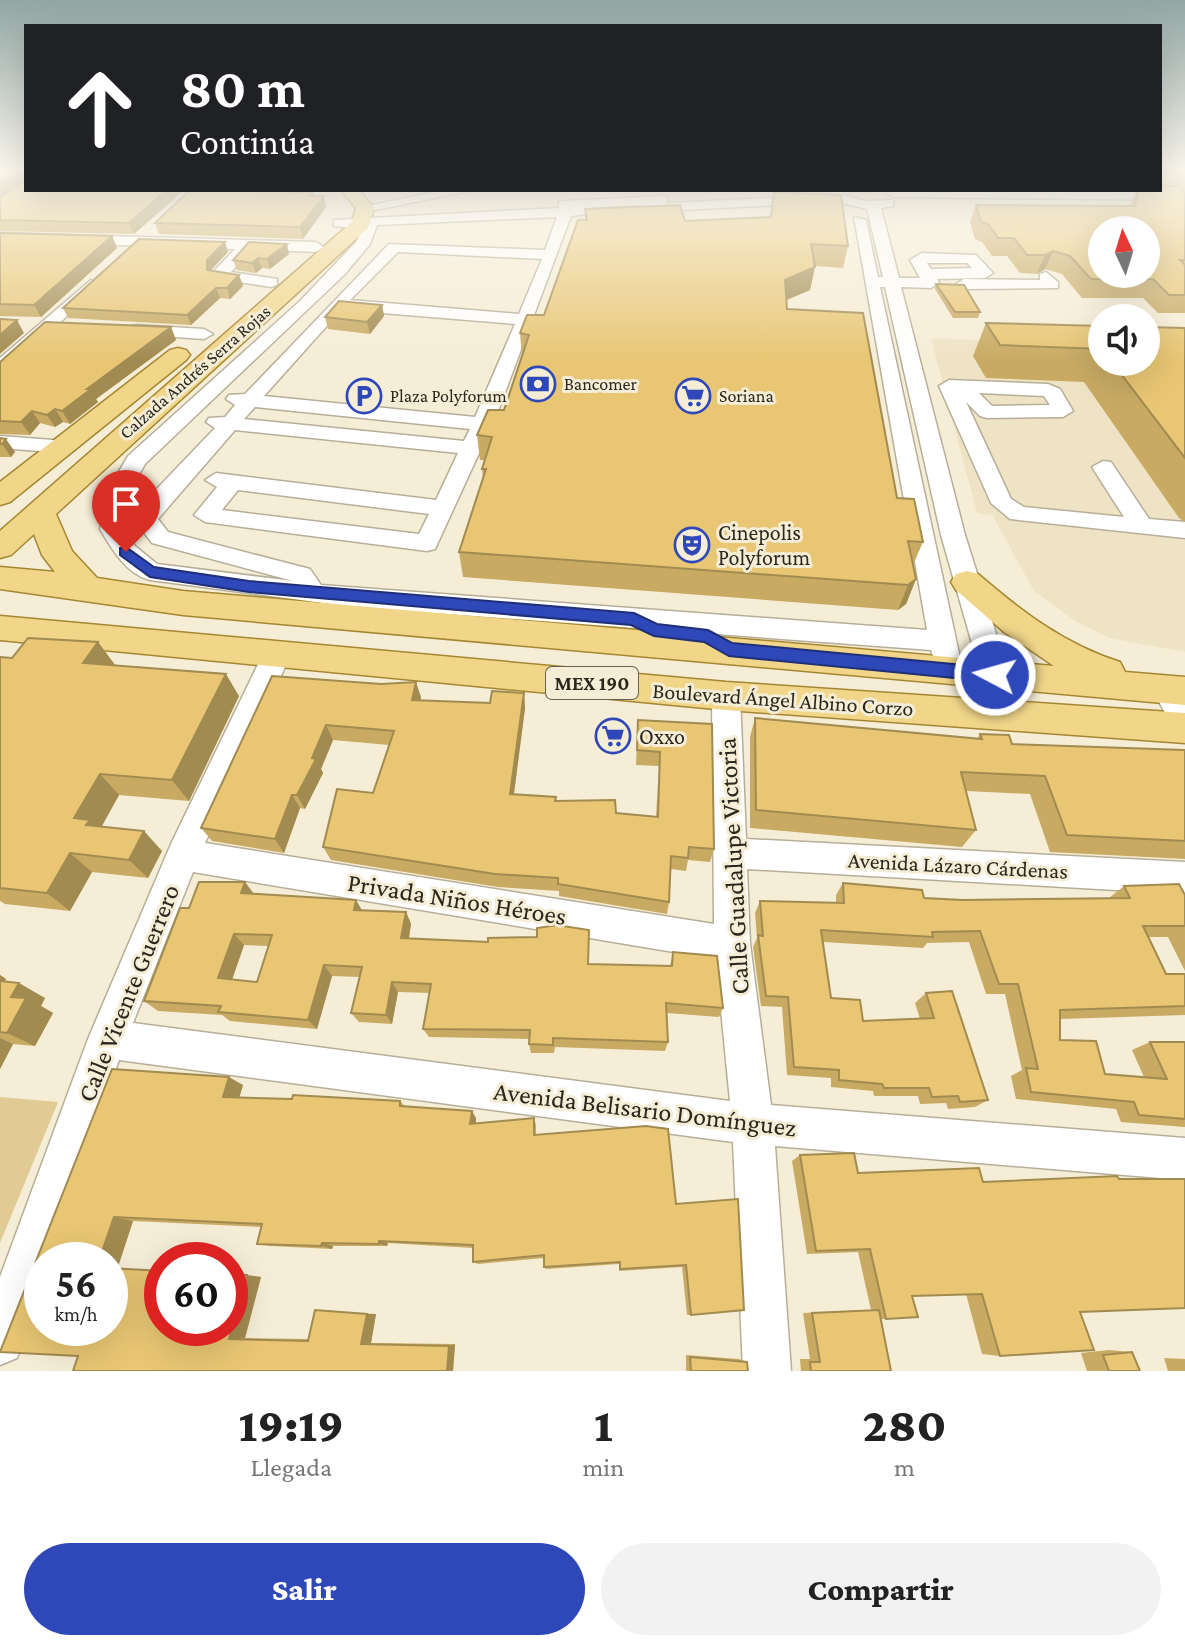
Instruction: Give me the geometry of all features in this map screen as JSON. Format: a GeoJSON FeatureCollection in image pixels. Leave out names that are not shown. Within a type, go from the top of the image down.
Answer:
{"type":"FeatureCollection","features":[{"type":"Feature","properties":{"kind":"main road","name":"Calzada Andrés Serra Rojas"},"geometry":{"type":"LineString","coordinates":[[0,548],[327,233]]}},
{"type":"Feature","properties":{"kind":"main road","name":"Calzada Andrés Serra Rojas"},"geometry":{"type":"LineString","coordinates":[[0,496],[66,447],[204,334],[267,292],[329,233]]}},
{"type":"Feature","properties":{"kind":"main road"},"geometry":{"type":"LineString","coordinates":[[86,587],[58,555],[46,507],[111,474],[170,427]]}},
{"type":"Feature","properties":{"kind":"main road","name":"Boulevard Ángel Albino Corzo"},"geometry":{"type":"LineString","coordinates":[[0,578],[207,605],[729,649],[945,655],[995,675],[1176,690]]}},
{"type":"Feature","properties":{"kind":"main road"},"geometry":{"type":"LineString","coordinates":[[967,582],[1028,637],[1074,662],[1176,690]]}},
{"type":"Feature","properties":{"kind":"main road"},"geometry":{"type":"LineString","coordinates":[[207,605],[230,601],[280,601],[307,593]]}},
{"type":"Feature","properties":{"kind":"main road"},"geometry":{"type":"LineString","coordinates":[[634,619],[654,630],[708,636],[729,649]]}},
{"type":"Feature","properties":{"kind":"main road","name":"Boulevard Ángel Albino Corzo"},"geometry":{"type":"LineString","coordinates":[[0,628],[726,696],[1185,726]]}},
{"type":"Feature","properties":{"kind":"street"},"geometry":{"type":"LineString","coordinates":[[132,248],[149,233]]}},
{"type":"Feature","properties":{"kind":"street"},"geometry":{"type":"LineString","coordinates":[[369,233],[367,241],[326,286],[136,461],[125,480],[112,529],[126,552],[150,572],[307,593],[634,619],[945,655],[871,282],[867,233]]}},
{"type":"Feature","properties":{"kind":"street"},"geometry":{"type":"LineString","coordinates":[[491,252],[502,233]]}},
{"type":"Feature","properties":{"kind":"street"},"geometry":{"type":"LineString","coordinates":[[233,482],[205,515],[427,543],[482,424],[558,233]]}},
{"type":"Feature","properties":{"kind":"street"},"geometry":{"type":"LineString","coordinates":[[876,233],[893,282],[967,582],[995,675]]}},
{"type":"Feature","properties":{"kind":"street"},"geometry":{"type":"LineString","coordinates":[[0,237],[132,248],[316,247]]}},
{"type":"Feature","properties":{"kind":"street"},"geometry":{"type":"LineString","coordinates":[[247,245],[219,275],[308,302],[526,312]]}},
{"type":"Feature","properties":{"kind":"street"},"geometry":{"type":"LineString","coordinates":[[307,593],[309,582],[301,575],[160,538],[146,519],[153,503],[185,476],[335,304],[394,247],[551,255]]}},
{"type":"Feature","properties":{"kind":"street"},"geometry":{"type":"LineString","coordinates":[[0,368],[103,274]]}},
{"type":"Feature","properties":{"kind":"street"},"geometry":{"type":"LineString","coordinates":[[871,282],[929,278],[1052,285],[1046,277]]}},
{"type":"Feature","properties":{"kind":"street"},"geometry":{"type":"LineString","coordinates":[[326,286],[526,312]]}},
{"type":"Feature","properties":{"kind":"street"},"geometry":{"type":"LineString","coordinates":[[15,324],[77,327]]}},
{"type":"Feature","properties":{"kind":"street"},"geometry":{"type":"LineString","coordinates":[[125,330],[204,334]]}},
{"type":"Feature","properties":{"kind":"street"},"geometry":{"type":"LineString","coordinates":[[889,375],[956,387],[1002,503],[1018,514],[1185,530]]}},
{"type":"Feature","properties":{"kind":"street"},"geometry":{"type":"LineString","coordinates":[[204,397],[482,424]]}},
{"type":"Feature","properties":{"kind":"street"},"geometry":{"type":"LineString","coordinates":[[170,427],[229,424],[470,448]]}},
{"type":"Feature","properties":{"kind":"street"},"geometry":{"type":"LineString","coordinates":[[0,442],[66,447]]}},
{"type":"Feature","properties":{"kind":"street"},"geometry":{"type":"LineString","coordinates":[[1103,467],[1143,528]]}},
{"type":"Feature","properties":{"kind":"street"},"geometry":{"type":"LineString","coordinates":[[185,476],[442,508]]}},
{"type":"Feature","properties":{"kind":"street","name":"Calle Vicente Guerrero"},"geometry":{"type":"LineString","coordinates":[[0,1341],[107,1039],[183,855],[277,654]]}},
{"type":"Feature","properties":{"kind":"street"},"geometry":{"type":"LineString","coordinates":[[1176,690],[1185,726]]}},
{"type":"Feature","properties":{"kind":"street","name":"Calle Guadalupe Victoria"},"geometry":{"type":"LineString","coordinates":[[726,696],[732,944],[753,1124],[767,1371]]}},
{"type":"Feature","properties":{"kind":"street","name":"Avenida Lázaro Cárdenas"},"geometry":{"type":"LineString","coordinates":[[730,853],[1185,878]]}},
{"type":"Feature","properties":{"kind":"street","name":"Privada Niños Héroes"},"geometry":{"type":"LineString","coordinates":[[183,855],[732,944]]}},
{"type":"Feature","properties":{"kind":"street","name":"Avenida Belisario Domínguez"},"geometry":{"type":"LineString","coordinates":[[107,1039],[753,1124],[1185,1159]]}},
{"type":"Feature","properties":{"kind":"shaded area"},"geometry":{"type":"Polygon","coordinates":[[[931,339],[1088,341],[1088,376],[1160,376],[1160,355],[1185,342],[1185,652],[1110,638],[1077,622],[1034,591],[993,516],[977,513],[931,339]]]}},
{"type":"Feature","properties":{"kind":"shaded area"},"geometry":{"type":"Polygon","coordinates":[[[0,1097],[58,1102],[0,1243],[0,1097]]]}},
{"type":"Feature","properties":{"kind":"building"},"geometry":{"type":"Polygon","coordinates":[[[0,233],[112,236],[34,305],[0,304],[0,233]]]}},
{"type":"Feature","properties":{"kind":"building"},"geometry":{"type":"Polygon","coordinates":[[[573,233],[846,233],[848,246],[811,244],[815,267],[785,280],[787,309],[863,313],[897,498],[914,499],[923,542],[908,541],[916,579],[908,585],[459,552],[486,469],[482,469],[492,437],[477,435],[488,410],[504,410],[529,335],[520,333],[527,315],[544,315],[573,233]]]}},
{"type":"Feature","properties":{"kind":"building"},"geometry":{"type":"Polygon","coordinates":[[[994,233],[1088,233],[1088,276],[1070,256],[1053,251],[1045,255],[1027,255],[1014,238],[998,238],[994,233]]]}},
{"type":"Feature","properties":{"kind":"building"},"geometry":{"type":"Polygon","coordinates":[[[1160,233],[1185,233],[1185,260],[1180,260],[1185,265],[1185,295],[1169,295],[1160,286],[1160,233]]]}},
{"type":"Feature","properties":{"kind":"building"},"geometry":{"type":"Polygon","coordinates":[[[139,239],[225,242],[207,260],[207,270],[239,275],[227,288],[216,288],[187,315],[63,308],[139,239]]]}},
{"type":"Feature","properties":{"kind":"building"},"geometry":{"type":"Polygon","coordinates":[[[249,242],[287,244],[267,259],[258,258],[252,263],[233,260],[249,242]]]}},
{"type":"Feature","properties":{"kind":"building"},"geometry":{"type":"Polygon","coordinates":[[[936,284],[964,285],[980,312],[955,312],[936,284]]]}},
{"type":"Feature","properties":{"kind":"building"},"geometry":{"type":"Polygon","coordinates":[[[339,301],[382,305],[367,322],[325,317],[339,301]]]}},
{"type":"Feature","properties":{"kind":"building"},"geometry":{"type":"Polygon","coordinates":[[[0,319],[17,320],[0,335],[0,319]]]}},
{"type":"Feature","properties":{"kind":"building"},"geometry":{"type":"Polygon","coordinates":[[[45,322],[171,327],[62,411],[55,409],[47,415],[32,411],[21,422],[0,421],[0,362],[45,322]]]}},
{"type":"Feature","properties":{"kind":"building"},"geometry":{"type":"Polygon","coordinates":[[[986,323],[1088,326],[1088,348],[1000,345],[986,323]]]}},
{"type":"Feature","properties":{"kind":"building"},"geometry":{"type":"Polygon","coordinates":[[[1160,327],[1185,328],[1185,458],[1123,376],[1160,376],[1160,327]]]}},
{"type":"Feature","properties":{"kind":"building"},"geometry":{"type":"Polygon","coordinates":[[[28,638],[98,642],[83,663],[226,674],[172,780],[100,774],[74,818],[90,820],[86,825],[144,831],[129,860],[70,853],[47,893],[0,888],[0,657],[12,658],[28,638]]]}},
{"type":"Feature","properties":{"kind":"building"},"geometry":{"type":"Polygon","coordinates":[[[272,676],[381,684],[416,682],[412,700],[490,703],[492,691],[524,693],[510,794],[556,797],[555,801],[615,800],[616,813],[658,817],[660,752],[637,750],[638,720],[712,724],[714,849],[689,847],[688,858],[671,856],[669,902],[558,884],[558,878],[495,874],[323,847],[337,789],[373,793],[394,731],[326,725],[312,758],[316,759],[297,795],[292,795],[275,839],[201,828],[272,676]]]}},
{"type":"Feature","properties":{"kind":"building"},"geometry":{"type":"Polygon","coordinates":[[[755,718],[982,739],[980,734],[1009,735],[1012,744],[1185,750],[1185,841],[1067,835],[1045,776],[961,772],[976,830],[756,810],[755,718]]]}},
{"type":"Feature","properties":{"kind":"building"},"geometry":{"type":"Polygon","coordinates":[[[199,882],[245,882],[241,893],[356,900],[354,910],[406,912],[401,938],[488,942],[488,938],[537,937],[537,928],[557,925],[589,930],[588,964],[672,966],[673,952],[717,956],[723,1008],[666,1003],[668,1042],[553,1038],[553,1045],[529,1044],[530,1030],[423,1029],[431,984],[392,982],[386,1015],[351,1013],[362,967],[324,965],[308,1020],[218,1012],[221,1006],[144,1001],[180,908],[189,908],[199,882]],[[234,934],[218,978],[257,982],[272,935],[234,934]]]}},
{"type":"Feature","properties":{"kind":"building"},"geometry":{"type":"Polygon","coordinates":[[[843,883],[922,890],[924,898],[963,900],[1130,898],[1124,886],[1179,884],[1185,895],[1185,926],[1143,926],[1166,974],[1185,974],[1185,1006],[1060,1010],[1060,1040],[1096,1041],[1105,1074],[1167,1079],[1150,1042],[1185,1042],[1185,1119],[1139,1115],[1134,1102],[1031,1092],[1026,1068],[1038,1069],[1018,984],[999,984],[980,931],[932,932],[933,937],[821,930],[831,998],[860,1000],[863,1021],[934,1018],[926,993],[952,991],[988,1100],[960,1102],[958,1096],[932,1097],[929,1088],[884,1088],[882,1084],[839,1080],[839,1070],[794,1067],[788,997],[766,996],[758,935],[763,936],[760,901],[844,903],[843,883]]]}},
{"type":"Feature","properties":{"kind":"building"},"geometry":{"type":"Polygon","coordinates":[[[0,981],[19,983],[11,997],[26,998],[7,1033],[0,1032],[0,981]]]}},
{"type":"Feature","properties":{"kind":"building"},"geometry":{"type":"Polygon","coordinates":[[[112,1069],[229,1077],[223,1097],[292,1099],[293,1095],[400,1101],[400,1106],[472,1111],[470,1124],[534,1118],[534,1135],[646,1126],[668,1129],[676,1204],[738,1199],[744,1310],[691,1315],[686,1265],[620,1269],[620,1262],[544,1267],[544,1255],[473,1262],[473,1245],[379,1241],[379,1244],[322,1243],[321,1246],[257,1244],[262,1224],[114,1217],[105,1242],[44,1242],[112,1069]]]}},
{"type":"Feature","properties":{"kind":"building"},"geometry":{"type":"Polygon","coordinates":[[[854,1153],[858,1173],[979,1168],[983,1182],[1117,1176],[1119,1179],[1185,1179],[1185,1308],[1080,1312],[1094,1350],[1000,1356],[982,1294],[912,1296],[918,1317],[886,1319],[870,1249],[816,1251],[800,1155],[854,1153]]]}},
{"type":"Feature","properties":{"kind":"building"},"geometry":{"type":"Polygon","coordinates":[[[128,1269],[144,1270],[144,1346],[248,1346],[248,1339],[308,1341],[315,1310],[367,1314],[361,1344],[449,1346],[447,1371],[73,1371],[78,1356],[0,1352],[24,1291],[24,1346],[128,1346],[128,1269]]]}},
{"type":"Feature","properties":{"kind":"building"},"geometry":{"type":"Polygon","coordinates":[[[879,1310],[891,1371],[811,1371],[810,1362],[820,1362],[812,1313],[879,1310]]]}},
{"type":"Feature","properties":{"kind":"building"},"geometry":{"type":"Polygon","coordinates":[[[1132,1352],[1140,1371],[1109,1371],[1103,1355],[1132,1352]]]}},
{"type":"Feature","properties":{"kind":"building"},"geometry":{"type":"Polygon","coordinates":[[[690,1357],[747,1362],[748,1371],[691,1371],[690,1357]]]}},
{"type":"Feature","properties":{"kind":"place","name":"Bancomer"},"geometry":{"type":"Point","coordinates":[538,384]}},
{"type":"Feature","properties":{"kind":"place","name":"Plaza Polyforum"},"geometry":{"type":"Point","coordinates":[364,396]}},
{"type":"Feature","properties":{"kind":"place","name":"Soriana"},"geometry":{"type":"Point","coordinates":[693,396]}},
{"type":"Feature","properties":{"kind":"place","name":"Cinepolis Polyforum"},"geometry":{"type":"Point","coordinates":[692,545]}},
{"type":"Feature","properties":{"kind":"place","name":"Oxxo"},"geometry":{"type":"Point","coordinates":[613,736]}},
{"type":"Feature","properties":{"kind":"route"},"geometry":{"type":"LineString","coordinates":[[126,552],[150,572],[353,598],[634,619],[654,630],[708,636],[729,649],[995,675]]}}]}
